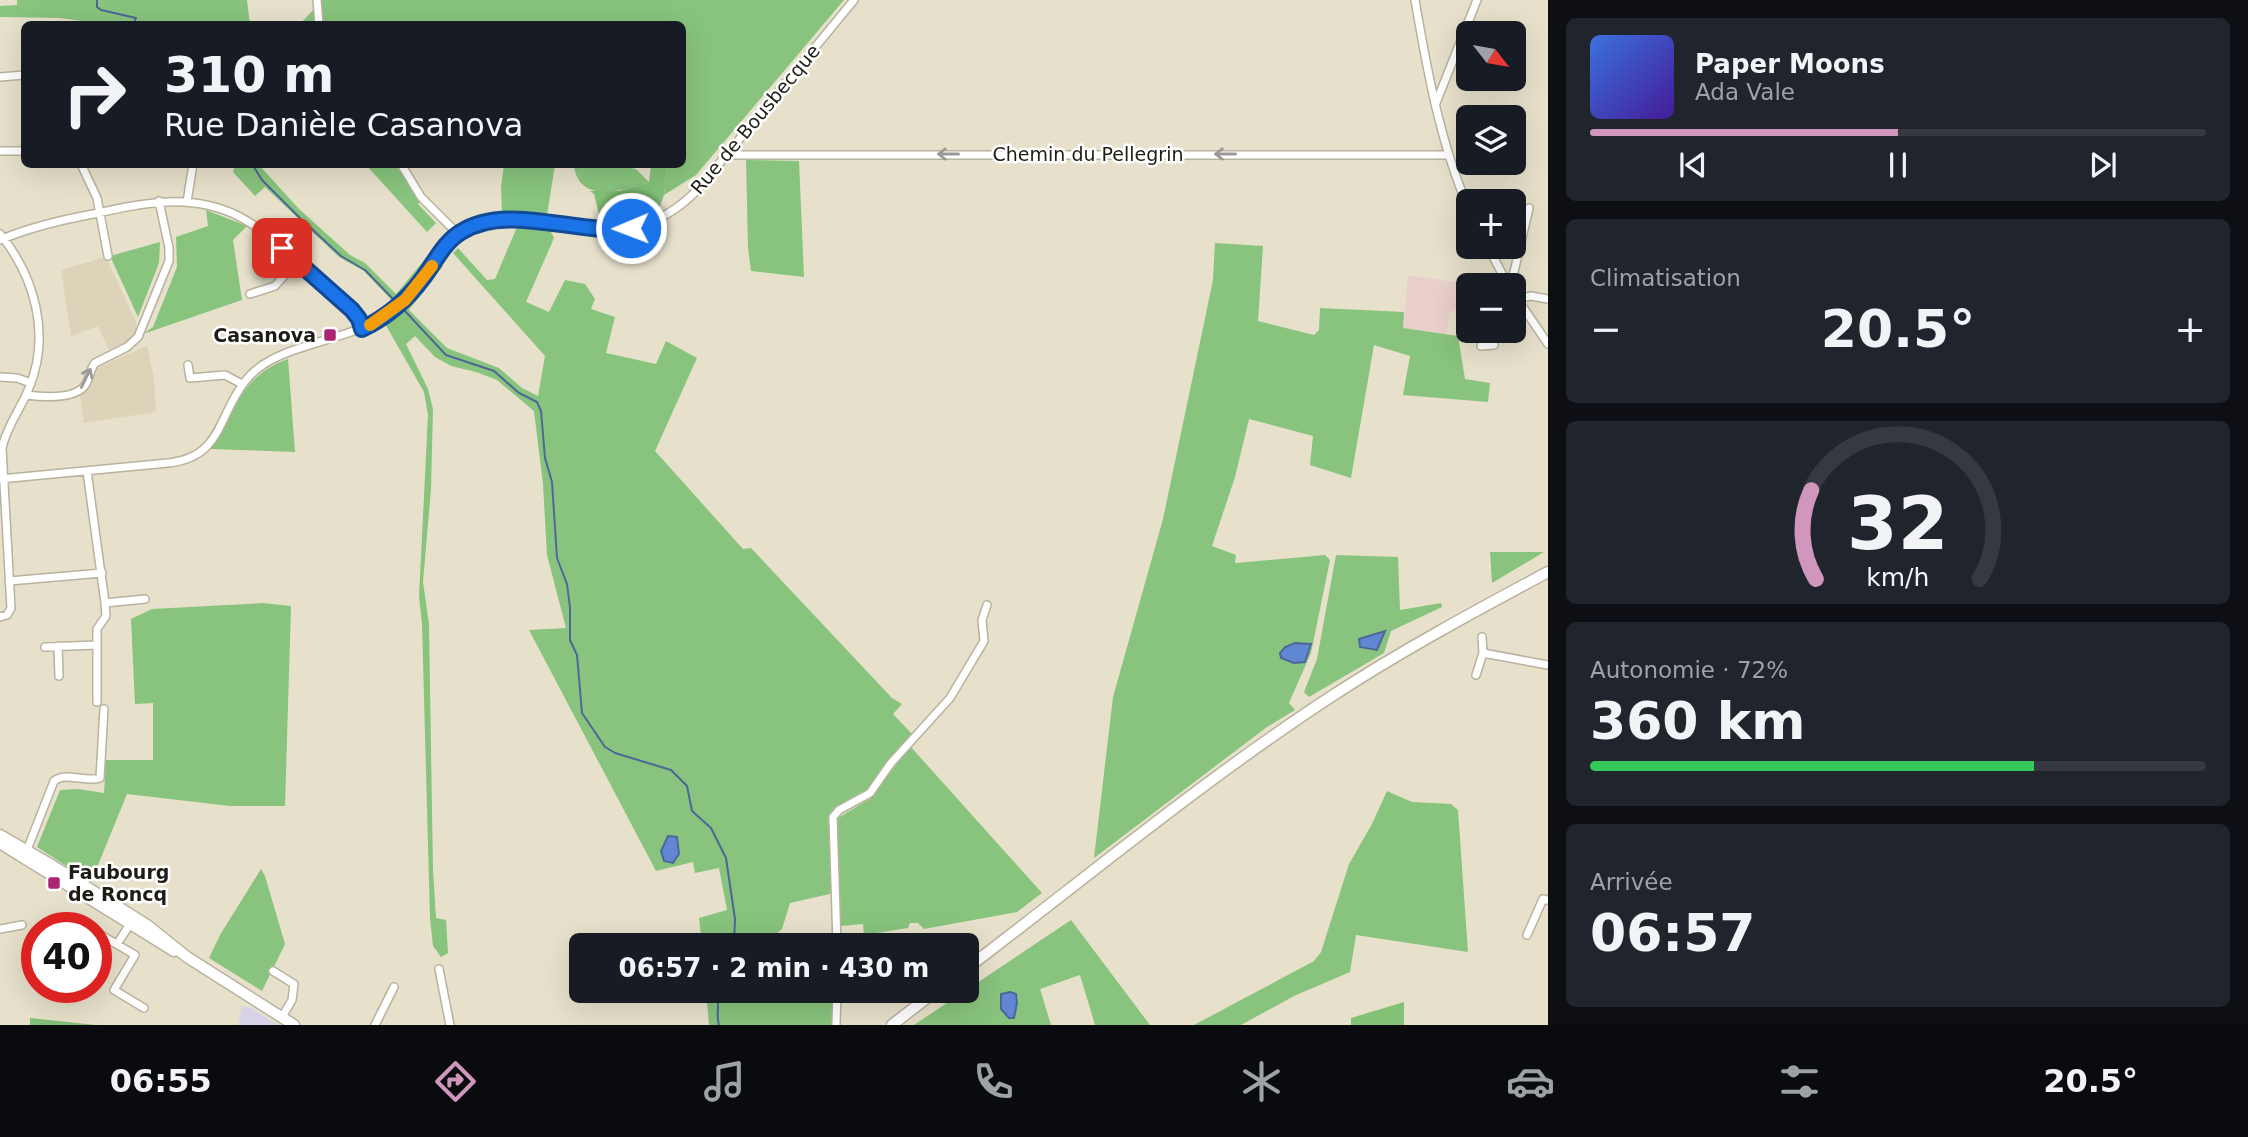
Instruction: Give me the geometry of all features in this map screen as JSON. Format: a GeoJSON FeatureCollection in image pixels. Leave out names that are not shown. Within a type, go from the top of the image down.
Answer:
{"type":"FeatureCollection","features":[{"type":"Feature","properties":{"kind":"main road"},"geometry":{"type":"LineString","coordinates":[[979,959],[1214,779],[1306,713],[1395,656],[1548,572]]}},
{"type":"Feature","properties":{"kind":"main road"},"geometry":{"type":"LineString","coordinates":[[1506,596],[1548,578]]}},
{"type":"Feature","properties":{"kind":"main road"},"geometry":{"type":"LineString","coordinates":[[0,836],[4,846],[132,921]]}},
{"type":"Feature","properties":{"kind":"main road"},"geometry":{"type":"LineString","coordinates":[[4,846],[27,850],[168,948],[187,957],[294,1025]]}},
{"type":"Feature","properties":{"kind":"main road"},"geometry":{"type":"LineString","coordinates":[[892,1025],[920,1003]]}},
{"type":"Feature","properties":{"kind":"street"},"geometry":{"type":"LineString","coordinates":[[317,0],[319,21]]}},
{"type":"Feature","properties":{"kind":"street","name":"Rue de Bousbecque"},"geometry":{"type":"LineString","coordinates":[[458,234],[477,225],[509,220],[613,230],[642,225],[667,214],[686,200],[726,155],[854,0]]}},
{"type":"Feature","properties":{"kind":"street"},"geometry":{"type":"LineString","coordinates":[[1415,0],[1436,103],[1462,189]]}},
{"type":"Feature","properties":{"kind":"street"},"geometry":{"type":"LineString","coordinates":[[1436,103],[1477,0]]}},
{"type":"Feature","properties":{"kind":"street"},"geometry":{"type":"LineString","coordinates":[[0,77],[21,75]]}},
{"type":"Feature","properties":{"kind":"street"},"geometry":{"type":"LineString","coordinates":[[0,151],[21,150]]}},
{"type":"Feature","properties":{"kind":"street","name":"Chemin du Pellegrin"},"geometry":{"type":"LineString","coordinates":[[726,155],[1450,155]]}},
{"type":"Feature","properties":{"kind":"street"},"geometry":{"type":"LineString","coordinates":[[83,168],[95,193],[108,256]]}},
{"type":"Feature","properties":{"kind":"street"},"geometry":{"type":"LineString","coordinates":[[187,202],[192,168]]}},
{"type":"Feature","properties":{"kind":"street"},"geometry":{"type":"LineString","coordinates":[[1,479],[174,462],[194,457],[210,443],[242,384],[257,368],[270,360],[362,329],[386,315],[405,300],[458,234],[421,197],[403,168]]}},
{"type":"Feature","properties":{"kind":"street"},"geometry":{"type":"LineString","coordinates":[[4,615],[10,608],[9,581],[4,560],[1,458],[12,420],[31,383],[39,350],[37,312],[24,270],[1,238],[50,223],[159,201],[187,202],[222,209],[262,231],[297,261],[352,310],[362,329]]}},
{"type":"Feature","properties":{"kind":"street"},"geometry":{"type":"LineString","coordinates":[[26,395],[77,392],[86,383],[94,363],[127,347],[138,337],[169,261],[169,248],[159,201]]}},
{"type":"Feature","properties":{"kind":"street"},"geometry":{"type":"LineString","coordinates":[[1514,273],[1529,208]]}},
{"type":"Feature","properties":{"kind":"street"},"geometry":{"type":"LineString","coordinates":[[250,294],[275,286],[297,261]]}},
{"type":"Feature","properties":{"kind":"street"},"geometry":{"type":"LineString","coordinates":[[1526,296],[1548,299]]}},
{"type":"Feature","properties":{"kind":"street"},"geometry":{"type":"LineString","coordinates":[[1526,312],[1548,344]]}},
{"type":"Feature","properties":{"kind":"street"},"geometry":{"type":"LineString","coordinates":[[1481,346],[1494,345]]}},
{"type":"Feature","properties":{"kind":"street"},"geometry":{"type":"LineString","coordinates":[[188,365],[190,378],[225,375],[242,384]]}},
{"type":"Feature","properties":{"kind":"street"},"geometry":{"type":"LineString","coordinates":[[0,377],[12,377],[31,383]]}},
{"type":"Feature","properties":{"kind":"street"},"geometry":{"type":"LineString","coordinates":[[88,471],[106,616],[97,627],[97,702]]}},
{"type":"Feature","properties":{"kind":"street"},"geometry":{"type":"LineString","coordinates":[[9,581],[102,573]]}},
{"type":"Feature","properties":{"kind":"street"},"geometry":{"type":"LineString","coordinates":[[105,603],[145,599]]}},
{"type":"Feature","properties":{"kind":"street"},"geometry":{"type":"LineString","coordinates":[[837,933],[833,817],[839,810],[870,793],[891,763],[950,698],[984,641],[982,620],[987,605]]}},
{"type":"Feature","properties":{"kind":"street"},"geometry":{"type":"LineString","coordinates":[[1476,675],[1483,653],[1482,637]]}},
{"type":"Feature","properties":{"kind":"street"},"geometry":{"type":"LineString","coordinates":[[45,647],[97,645]]}},
{"type":"Feature","properties":{"kind":"street"},"geometry":{"type":"LineString","coordinates":[[58,646],[59,676]]}},
{"type":"Feature","properties":{"kind":"street"},"geometry":{"type":"LineString","coordinates":[[1483,653],[1548,665]]}},
{"type":"Feature","properties":{"kind":"street"},"geometry":{"type":"LineString","coordinates":[[27,850],[54,780],[62,776],[86,780],[100,778],[104,709]]}},
{"type":"Feature","properties":{"kind":"street"},"geometry":{"type":"LineString","coordinates":[[1527,935],[1543,899],[1548,900]]}},
{"type":"Feature","properties":{"kind":"street"},"geometry":{"type":"LineString","coordinates":[[117,944],[132,921]]}},
{"type":"Feature","properties":{"kind":"street"},"geometry":{"type":"LineString","coordinates":[[0,929],[21,925]]}},
{"type":"Feature","properties":{"kind":"street"},"geometry":{"type":"LineString","coordinates":[[112,941],[135,955],[114,990],[144,1008]]}},
{"type":"Feature","properties":{"kind":"street"},"geometry":{"type":"LineString","coordinates":[[439,969],[450,1025]]}},
{"type":"Feature","properties":{"kind":"street"},"geometry":{"type":"LineString","coordinates":[[273,971],[294,984],[292,1000],[282,1017]]}},
{"type":"Feature","properties":{"kind":"street"},"geometry":{"type":"LineString","coordinates":[[375,1025],[394,987]]}},
{"type":"Feature","properties":{"kind":"street"},"geometry":{"type":"LineString","coordinates":[[835,1025],[836,1003]]}},
{"type":"Feature","properties":{"kind":"shaded area"},"geometry":{"type":"Polygon","coordinates":[[[106,257],[136,322],[136,331],[131,339],[109,350],[98,326],[71,336],[61,270],[106,257]]]}},
{"type":"Feature","properties":{"kind":"shaded area"},"geometry":{"type":"Polygon","coordinates":[[[1408,275],[1456,282],[1456,310],[1450,313],[1446,334],[1403,328],[1408,275]]]}},
{"type":"Feature","properties":{"kind":"shaded area"},"geometry":{"type":"Polygon","coordinates":[[[147,346],[154,378],[156,412],[84,423],[80,396],[90,388],[97,368],[147,346]]]}},
{"type":"Feature","properties":{"kind":"shaded area"},"geometry":{"type":"Polygon","coordinates":[[[242,1005],[253,1009],[278,1025],[238,1025],[242,1005]]]}},
{"type":"Feature","properties":{"kind":"green space"},"geometry":{"type":"Polygon","coordinates":[[[17,0],[247,0],[250,21],[82,21],[0,17],[0,6],[17,5],[17,0]]]}},
{"type":"Feature","properties":{"kind":"green space"},"geometry":{"type":"Polygon","coordinates":[[[314,0],[844,0],[696,175],[664,195],[667,168],[686,168],[686,21],[303,21],[314,9],[314,0]]]}},
{"type":"Feature","properties":{"kind":"green space"},"geometry":{"type":"Polygon","coordinates":[[[746,160],[799,161],[804,277],[751,271],[746,160]]]}},
{"type":"Feature","properties":{"kind":"green space"},"geometry":{"type":"Polygon","coordinates":[[[234,168],[262,168],[299,209],[350,255],[365,263],[396,294],[430,253],[443,266],[409,310],[447,348],[499,368],[522,388],[538,396],[545,356],[453,253],[458,248],[487,280],[495,279],[520,224],[550,230],[554,238],[526,302],[549,312],[565,280],[585,284],[595,299],[591,309],[615,317],[606,353],[656,364],[666,341],[697,358],[655,451],[743,549],[751,548],[892,698],[902,704],[893,714],[913,735],[868,789],[828,817],[834,893],[790,903],[782,929],[777,933],[701,933],[699,918],[727,910],[719,868],[695,873],[693,862],[656,871],[529,630],[566,628],[547,555],[543,484],[534,411],[497,380],[451,366],[435,357],[415,336],[406,344],[428,389],[433,409],[431,489],[423,582],[429,624],[436,918],[446,920],[448,953],[441,957],[433,946],[430,918],[419,597],[428,415],[424,392],[384,322],[400,309],[364,271],[339,257],[265,187],[255,196],[233,172],[234,168]]]}},
{"type":"Feature","properties":{"kind":"green space"},"geometry":{"type":"Polygon","coordinates":[[[369,168],[401,168],[421,201],[418,204],[436,223],[427,232],[369,168]]]}},
{"type":"Feature","properties":{"kind":"green space"},"geometry":{"type":"Polygon","coordinates":[[[504,168],[555,168],[547,215],[502,213],[504,168]]]}},
{"type":"Feature","properties":{"kind":"green space"},"geometry":{"type":"Polygon","coordinates":[[[574,168],[631,168],[636,169],[649,182],[604,192],[594,191],[578,179],[574,168]]]}},
{"type":"Feature","properties":{"kind":"green space"},"geometry":{"type":"Polygon","coordinates":[[[651,168],[667,168],[664,195],[658,211],[606,226],[601,222],[594,194],[590,191],[619,191],[649,182],[651,168]]]}},
{"type":"Feature","properties":{"kind":"green space"},"geometry":{"type":"Polygon","coordinates":[[[206,210],[247,226],[233,240],[242,300],[143,334],[153,327],[177,267],[176,237],[208,226],[206,210]]]}},
{"type":"Feature","properties":{"kind":"green space"},"geometry":{"type":"Polygon","coordinates":[[[160,242],[159,263],[138,317],[110,256],[160,242]]]}},
{"type":"Feature","properties":{"kind":"green space"},"geometry":{"type":"Polygon","coordinates":[[[1215,243],[1263,246],[1258,321],[1314,335],[1319,330],[1320,308],[1404,312],[1403,328],[1456,336],[1465,379],[1490,383],[1488,402],[1403,395],[1410,356],[1374,345],[1351,478],[1310,465],[1313,436],[1249,419],[1235,477],[1212,546],[1236,555],[1235,563],[1325,555],[1330,560],[1311,653],[1289,703],[1295,710],[1267,727],[1094,858],[1113,697],[1163,519],[1213,280],[1215,243]]]}},
{"type":"Feature","properties":{"kind":"green space"},"geometry":{"type":"Polygon","coordinates":[[[288,359],[295,452],[211,449],[233,408],[250,384],[260,374],[288,359]]]}},
{"type":"Feature","properties":{"kind":"green space"},"geometry":{"type":"Polygon","coordinates":[[[1490,552],[1544,552],[1492,583],[1490,552]]]}},
{"type":"Feature","properties":{"kind":"green space"},"geometry":{"type":"Polygon","coordinates":[[[1336,555],[1398,557],[1400,610],[1441,603],[1442,607],[1391,631],[1384,653],[1309,697],[1304,692],[1317,659],[1336,555]]]}},
{"type":"Feature","properties":{"kind":"green space"},"geometry":{"type":"Polygon","coordinates":[[[263,603],[291,606],[285,806],[230,806],[127,794],[91,882],[37,847],[60,790],[78,789],[104,793],[106,760],[153,760],[153,703],[135,704],[131,619],[152,609],[263,603]]]}},
{"type":"Feature","properties":{"kind":"green space"},"geometry":{"type":"Polygon","coordinates":[[[910,746],[1042,893],[1017,912],[924,929],[918,923],[910,923],[908,928],[864,933],[863,924],[841,926],[835,828],[838,818],[871,798],[910,746]]]}},
{"type":"Feature","properties":{"kind":"green space"},"geometry":{"type":"Polygon","coordinates":[[[1387,791],[1412,802],[1451,804],[1458,810],[1468,952],[1356,935],[1350,972],[1294,996],[1241,1025],[1194,1025],[1314,961],[1321,952],[1349,864],[1387,791]]]}},
{"type":"Feature","properties":{"kind":"green space"},"geometry":{"type":"Polygon","coordinates":[[[261,869],[285,944],[262,991],[209,958],[220,935],[261,869]]]}},
{"type":"Feature","properties":{"kind":"green space"},"geometry":{"type":"Polygon","coordinates":[[[1071,920],[1150,1025],[1095,1025],[1080,975],[1040,989],[1051,1025],[914,1025],[947,1003],[979,1003],[979,982],[1071,920]]]}},
{"type":"Feature","properties":{"kind":"green space"},"geometry":{"type":"Polygon","coordinates":[[[1404,1002],[1404,1025],[1351,1025],[1351,1018],[1404,1002]]]}},
{"type":"Feature","properties":{"kind":"green space"},"geometry":{"type":"Polygon","coordinates":[[[707,1003],[833,1003],[831,1025],[709,1025],[707,1003]]]}},
{"type":"Feature","properties":{"kind":"green space"},"geometry":{"type":"Polygon","coordinates":[[[30,1018],[96,1025],[30,1025],[30,1018]]]}},
{"type":"Feature","properties":{"kind":"water"},"geometry":{"type":"Polygon","coordinates":[[[1385,631],[1377,650],[1360,647],[1359,639],[1385,631]]]}},
{"type":"Feature","properties":{"kind":"water"},"geometry":{"type":"Polygon","coordinates":[[[1295,643],[1311,644],[1305,662],[1294,663],[1281,658],[1280,653],[1285,647],[1295,643]]]}},
{"type":"Feature","properties":{"kind":"water"},"geometry":{"type":"Polygon","coordinates":[[[668,836],[677,837],[679,854],[673,863],[664,861],[661,851],[668,836]]]}},
{"type":"Feature","properties":{"kind":"water"},"geometry":{"type":"Polygon","coordinates":[[[1001,994],[1016,994],[1014,1018],[1009,1018],[1001,1009],[1001,994]]]}},
{"type":"Feature","properties":{"kind":"waterway"},"geometry":{"type":"LineString","coordinates":[[97,0],[97,7],[101,10],[136,18],[135,20]]}},
{"type":"Feature","properties":{"kind":"waterway"},"geometry":{"type":"LineString","coordinates":[[254,168],[262,180],[300,218],[341,256],[365,270],[394,300]]}},
{"type":"Feature","properties":{"kind":"waterway"},"geometry":{"type":"LineString","coordinates":[[404,310],[446,355],[494,371],[519,393],[537,402],[541,411],[545,458],[552,482],[557,558],[567,584],[570,640],[577,655],[582,713],[605,747],[615,753],[671,770],[687,786],[692,811],[711,828],[726,858],[735,919],[734,933]]}},
{"type":"Feature","properties":{"kind":"waterway"},"geometry":{"type":"LineString","coordinates":[[718,1003],[719,1025]]}},
{"type":"Feature","properties":{"kind":"slow traffic"},"geometry":{"type":"LineString","coordinates":[[370,325],[405,300],[432,266]]}},
{"type":"Feature","properties":{"kind":"place","name":"Casanova"},"geometry":{"type":"Point","coordinates":[330,335]}},
{"type":"Feature","properties":{"kind":"place","name":"Faubourg de Roncq"},"geometry":{"type":"Point","coordinates":[54,883]}},
{"type":"Feature","properties":{"kind":"route"},"geometry":{"type":"LineString","coordinates":[[282,248],[352,310],[362,329],[405,300],[449,241],[471,227],[496,221],[519,220],[613,230],[631,228]]}}]}
